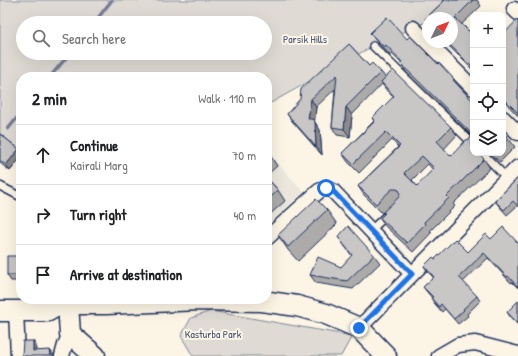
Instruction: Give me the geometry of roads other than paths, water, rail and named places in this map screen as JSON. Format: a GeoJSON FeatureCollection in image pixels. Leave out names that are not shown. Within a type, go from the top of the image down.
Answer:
{"type":"FeatureCollection","features":[{"type":"Feature","properties":{"kind":"main road"},"geometry":{"type":"LineString","coordinates":[[0,298],[12,306],[48,310],[57,304]]}},
{"type":"Feature","properties":{"kind":"main road"},"geometry":{"type":"LineString","coordinates":[[272,302],[297,306],[326,314],[359,328],[386,356]]}},
{"type":"Feature","properties":{"kind":"main road"},"geometry":{"type":"LineString","coordinates":[[61,304],[70,334],[95,356]]}},
{"type":"Feature","properties":{"kind":"street"},"geometry":{"type":"LineString","coordinates":[[412,28],[470,85]]}},
{"type":"Feature","properties":{"kind":"street"},"geometry":{"type":"LineString","coordinates":[[505,120],[518,133]]}},
{"type":"Feature","properties":{"kind":"street"},"geometry":{"type":"LineString","coordinates":[[359,328],[518,167]]}},
{"type":"Feature","properties":{"kind":"street"},"geometry":{"type":"LineString","coordinates":[[272,233],[319,191],[326,188],[333,191],[412,274]]}},
{"type":"Feature","properties":{"kind":"street"},"geometry":{"type":"LineString","coordinates":[[12,306],[18,356]]}},
{"type":"Feature","properties":{"kind":"street"},"geometry":{"type":"LineString","coordinates":[[62,356],[70,334]]}},
{"type":"Feature","properties":{"kind":"street"},"geometry":{"type":"LineString","coordinates":[[439,356],[458,345],[475,343],[518,354]]}},
{"type":"Feature","properties":{"kind":"lane"},"geometry":{"type":"LineString","coordinates":[[373,46],[470,141]]}},
{"type":"Feature","properties":{"kind":"lane"},"geometry":{"type":"LineString","coordinates":[[485,156],[507,178]]}},
{"type":"Feature","properties":{"kind":"lane"},"geometry":{"type":"LineString","coordinates":[[0,186],[16,194]]}},
{"type":"Feature","properties":{"kind":"lane"},"geometry":{"type":"LineString","coordinates":[[371,230],[396,207]]}},
{"type":"Feature","properties":{"kind":"waterway"},"geometry":{"type":"LineString","coordinates":[[99,16],[112,0]]}},
{"type":"Feature","properties":{"kind":"waterway"},"geometry":{"type":"LineString","coordinates":[[54,72],[64,60]]}},
{"type":"Feature","properties":{"kind":"waterway"},"geometry":{"type":"LineString","coordinates":[[8,129],[16,119]]}},
{"type":"Feature","properties":{"kind":"park label","name":"Parsik Hills"},"geometry":{"type":"Point","coordinates":[305,39]}},
{"type":"Feature","properties":{"kind":"park label","name":"Kasturba Park"},"geometry":{"type":"Point","coordinates":[213,334]}}]}
